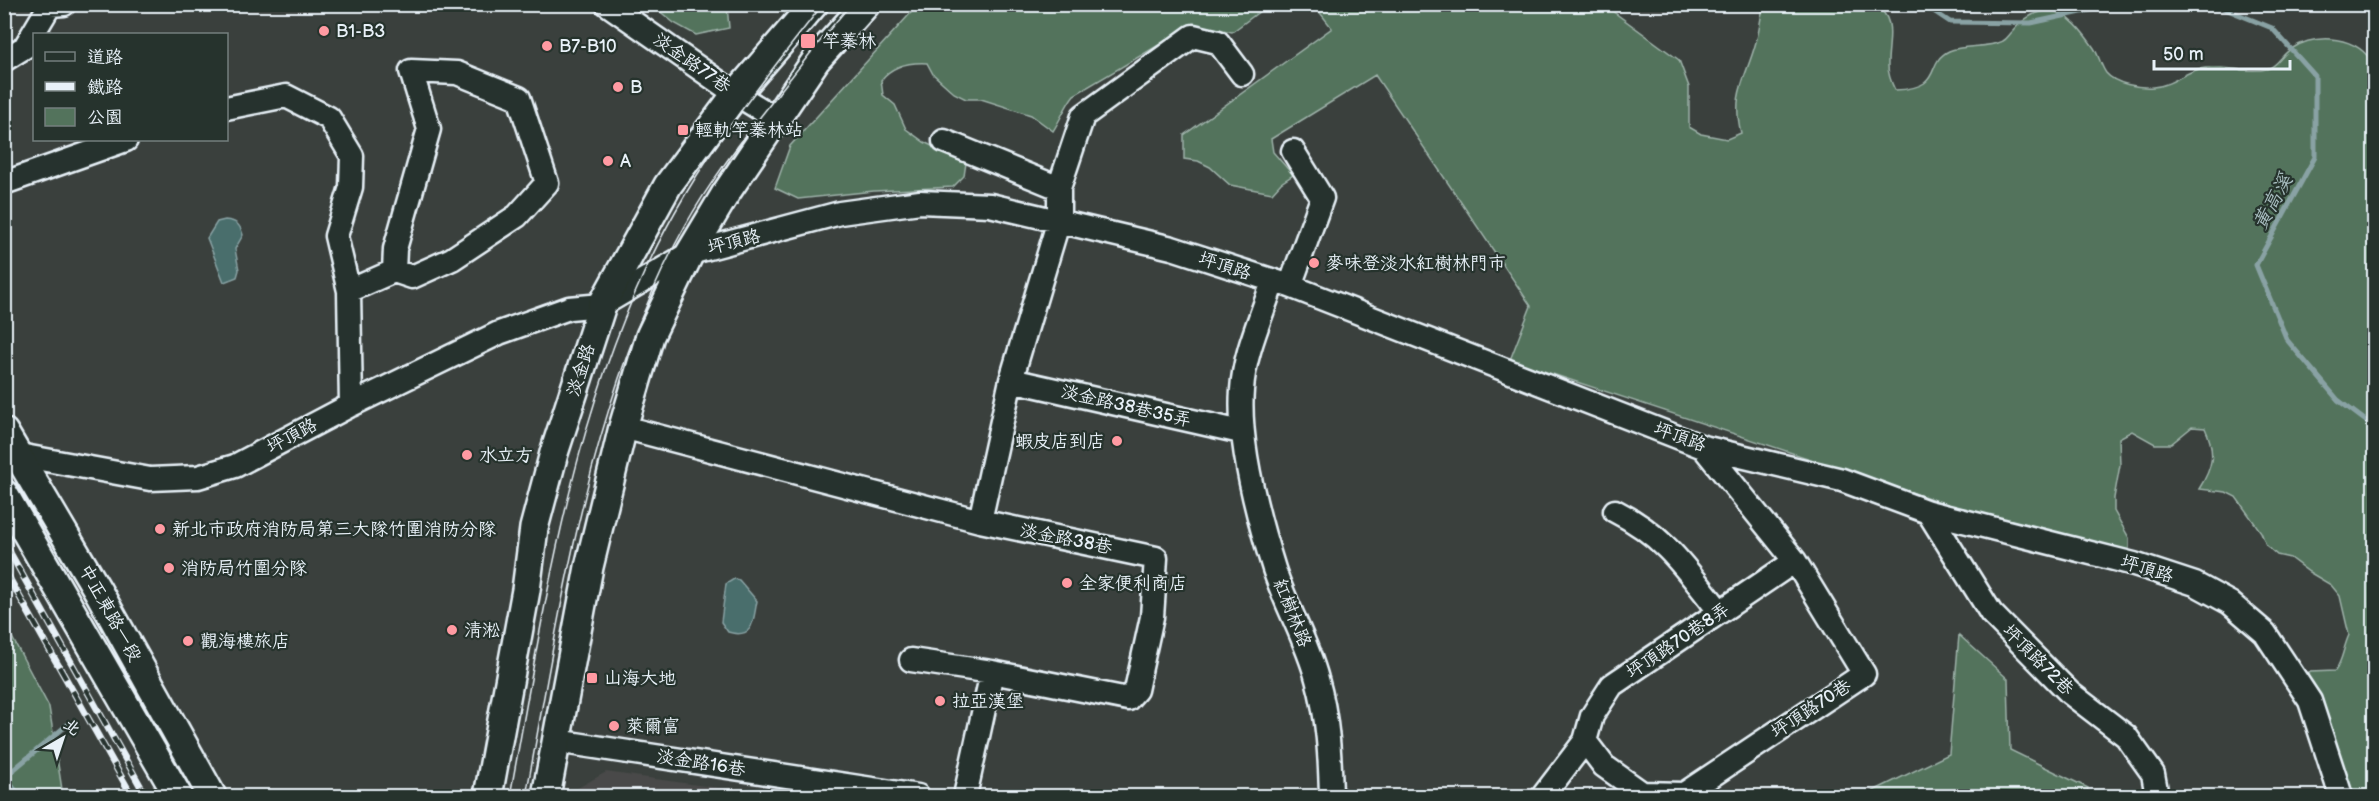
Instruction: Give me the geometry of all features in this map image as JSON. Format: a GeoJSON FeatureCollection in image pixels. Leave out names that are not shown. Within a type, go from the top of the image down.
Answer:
{"type":"FeatureCollection","features":[{"type":"Feature","properties":{"kind":"main road","name":"淡金路"},"geometry":{"type":"LineString","coordinates":[[488,796],[526,590],[534,528],[558,443],[602,305],[668,185],[736,94],[814,4]]}},
{"type":"Feature","properties":{"kind":"main road"},"geometry":{"type":"LineString","coordinates":[[546,796],[590,567],[623,427],[650,336],[690,253],[726,193],[778,120],[816,60],[866,4]]}},
{"type":"Feature","properties":{"kind":"main road","name":"中正東路一段"},"geometry":{"type":"LineString","coordinates":[[4,432],[12,459],[98,591],[212,796]]}},
{"type":"Feature","properties":{"kind":"main road","name":"中正東路一段"},"geometry":{"type":"LineString","coordinates":[[4,494],[178,796]]}},
{"type":"Feature","properties":{"kind":"street","name":"淡金路77巷"},"geometry":{"type":"LineString","coordinates":[[608,4],[736,94],[778,120]]}},
{"type":"Feature","properties":{"kind":"street"},"geometry":{"type":"LineString","coordinates":[[35,33],[55,5]]}},
{"type":"Feature","properties":{"kind":"street"},"geometry":{"type":"LineString","coordinates":[[4,60],[25,47],[33,36]]}},
{"type":"Feature","properties":{"kind":"street"},"geometry":{"type":"LineString","coordinates":[[980,522],[1011,380],[1059,220],[1059,188],[1083,116],[1193,36],[1218,42],[1242,74]]}},
{"type":"Feature","properties":{"kind":"street"},"geometry":{"type":"LineString","coordinates":[[349,291],[394,271],[412,277],[452,259],[517,216],[547,183],[519,98],[457,73],[411,72],[429,129],[395,249],[394,271]]}},
{"type":"Feature","properties":{"kind":"street"},"geometry":{"type":"LineString","coordinates":[[228,108],[286,96],[329,118],[351,156],[351,187],[336,236],[349,291],[351,405]]}},
{"type":"Feature","properties":{"kind":"street"},"geometry":{"type":"LineString","coordinates":[[4,183],[123,141]]}},
{"type":"Feature","properties":{"kind":"street"},"geometry":{"type":"LineString","coordinates":[[944,141],[1059,188]]}},
{"type":"Feature","properties":{"kind":"street","name":"紅樹林路"},"geometry":{"type":"LineString","coordinates":[[1293,151],[1322,198],[1250,353],[1242,388],[1241,432],[1274,570],[1317,679],[1329,740],[1330,796]]}},
{"type":"Feature","properties":{"kind":"street","name":"坪頂路"},"geometry":{"type":"LineString","coordinates":[[12,459],[150,479],[198,477],[235,466],[351,405],[499,333],[569,308],[602,305],[690,253],[840,213],[920,202],[990,205],[1172,248],[1282,283],[1703,447],[1842,480],[1928,512],[2134,564],[2195,584],[2230,603],[2265,633],[2310,701],[2341,796]]}},
{"type":"Feature","properties":{"kind":"street","name":"淡金路38巷35弄"},"geometry":{"type":"LineString","coordinates":[[1011,380],[1241,432]]}},
{"type":"Feature","properties":{"kind":"street","name":"淡金路38巷"},"geometry":{"type":"LineString","coordinates":[[623,427],[980,522],[1156,558],[1158,618],[1136,690],[1128,699],[992,672],[911,660]]}},
{"type":"Feature","properties":{"kind":"street","name":"坪頂路70巷"},"geometry":{"type":"LineString","coordinates":[[1585,741],[1604,766],[1642,793],[1684,794],[1864,675],[1795,561],[1703,447]]}},
{"type":"Feature","properties":{"kind":"street"},"geometry":{"type":"LineString","coordinates":[[1615,511],[1639,524],[1672,551],[1720,612]]}},
{"type":"Feature","properties":{"kind":"street","name":"坪頂路72巷"},"geometry":{"type":"LineString","coordinates":[[1928,512],[1991,613],[2070,693],[2126,736],[2153,774],[2157,796]]}},
{"type":"Feature","properties":{"kind":"street","name":"坪頂路70巷8弄"},"geometry":{"type":"LineString","coordinates":[[1585,741],[1592,716],[1612,685],[1795,561]]}},
{"type":"Feature","properties":{"kind":"street"},"geometry":{"type":"LineString","coordinates":[[965,796],[992,672]]}},
{"type":"Feature","properties":{"kind":"street","name":"淡金路16巷"},"geometry":{"type":"LineString","coordinates":[[556,741],[918,796]]}},
{"type":"Feature","properties":{"kind":"street"},"geometry":{"type":"LineString","coordinates":[[1543,796],[1585,741]]}},
{"type":"Feature","properties":{"kind":"shaded area"},"geometry":{"type":"Polygon","coordinates":[[[606,772],[777,796],[575,796],[576,789],[606,772]]]}},
{"type":"Feature","properties":{"kind":"green space"},"geometry":{"type":"Polygon","coordinates":[[[1873,4],[1886,16],[1889,24],[1888,69],[1895,90],[1921,85],[1928,80],[1941,56],[1949,51],[2003,41],[2025,20],[2045,11],[2057,12],[2070,19],[2094,48],[2106,73],[2121,83],[2134,86],[2159,86],[2199,69],[2267,69],[2291,49],[2313,40],[2337,40],[2348,43],[2367,55],[2374,65],[2374,796],[2340,796],[2303,681],[2310,672],[2335,671],[2340,663],[2349,635],[2340,596],[2331,585],[2290,558],[2277,555],[2266,545],[2261,532],[2236,497],[2226,492],[2199,489],[2210,466],[2212,452],[2205,428],[2192,427],[2171,444],[2155,444],[2132,431],[2119,438],[2120,465],[2114,511],[2129,538],[2129,552],[2075,546],[1510,360],[1531,306],[1375,75],[1271,139],[1273,152],[1293,175],[1272,193],[1230,185],[1210,167],[1198,161],[1184,159],[1184,135],[1332,28],[1314,5],[1604,5],[1679,60],[1689,87],[1689,127],[1701,134],[1727,139],[1741,133],[1738,119],[1739,96],[1764,5],[1873,4]]]}},
{"type":"Feature","properties":{"kind":"green space"},"geometry":{"type":"Polygon","coordinates":[[[652,5],[727,5],[729,28],[696,35],[674,23],[652,5]]]}},
{"type":"Feature","properties":{"kind":"green space"},"geometry":{"type":"Polygon","coordinates":[[[918,5],[1268,5],[1232,32],[1194,24],[1074,95],[1053,131],[1031,115],[981,99],[966,99],[954,93],[933,74],[927,63],[901,66],[890,71],[881,80],[883,95],[895,105],[906,129],[924,142],[966,163],[964,176],[953,187],[874,191],[798,199],[775,188],[790,146],[918,5]]]}},
{"type":"Feature","properties":{"kind":"green space"},"geometry":{"type":"Polygon","coordinates":[[[5,624],[49,707],[63,796],[12,796],[5,785],[5,624]]]}},
{"type":"Feature","properties":{"kind":"green space"},"geometry":{"type":"Polygon","coordinates":[[[1959,635],[2008,679],[2010,750],[2088,788],[2086,796],[1863,796],[1949,754],[1959,635]]]}},
{"type":"Feature","properties":{"kind":"water"},"geometry":{"type":"Polygon","coordinates":[[[225,220],[237,224],[243,235],[235,249],[239,270],[237,277],[224,282],[207,238],[217,222],[225,220]]]}},
{"type":"Feature","properties":{"kind":"water"},"geometry":{"type":"Polygon","coordinates":[[[734,579],[739,580],[757,601],[751,626],[743,633],[737,634],[728,632],[721,622],[726,584],[734,579]]]}},
{"type":"Feature","properties":{"kind":"water"},"geometry":{"type":"Polygon","coordinates":[[[5,774],[21,795],[21,796],[5,796],[5,774]]]}},
{"type":"Feature","properties":{"kind":"waterway","name":"黃高溪"},"geometry":{"type":"LineString","coordinates":[[1923,4],[1950,22],[2031,23],[2118,4]]}},
{"type":"Feature","properties":{"kind":"waterway","name":"黃高溪"},"geometry":{"type":"LineString","coordinates":[[2213,4],[2272,28],[2315,76],[2315,157],[2256,265],[2287,340],[2338,400],[2374,427]]}},
{"type":"Feature","properties":{"kind":"waterway"},"geometry":{"type":"LineString","coordinates":[[6,776],[67,725]]}},
{"type":"Feature","properties":{"kind":"tram line"},"geometry":{"type":"LineString","coordinates":[[510,796],[553,565],[571,487],[592,411],[617,336],[648,264],[700,170],[751,97],[823,4]]}},
{"type":"Feature","properties":{"kind":"tram line"},"geometry":{"type":"LineString","coordinates":[[526,796],[552,651],[583,504],[602,432],[625,361],[652,292],[685,226],[714,179],[788,81],[851,4]]}},
{"type":"Feature","properties":{"kind":"railway"},"geometry":{"type":"LineString","coordinates":[[4,542],[146,796]]}},
{"type":"Feature","properties":{"kind":"railway"},"geometry":{"type":"LineString","coordinates":[[4,569],[132,796]]}},
{"type":"Feature","properties":{"kind":"place","name":"B1-B3"},"geometry":{"type":"Point","coordinates":[324,31]}},
{"type":"Feature","properties":{"kind":"place","name":"竿蓁林"},"geometry":{"type":"Point","coordinates":[808,41]}},
{"type":"Feature","properties":{"kind":"place","name":"B7-B10"},"geometry":{"type":"Point","coordinates":[547,46]}},
{"type":"Feature","properties":{"kind":"place","name":"B"},"geometry":{"type":"Point","coordinates":[618,87]}},
{"type":"Feature","properties":{"kind":"place","name":"輕軌竿蓁林站"},"geometry":{"type":"Point","coordinates":[683,130]}},
{"type":"Feature","properties":{"kind":"place","name":"A"},"geometry":{"type":"Point","coordinates":[608,161]}},
{"type":"Feature","properties":{"kind":"place","name":"麥味登淡水紅樹林門市"},"geometry":{"type":"Point","coordinates":[1314,263]}},
{"type":"Feature","properties":{"kind":"place","name":"蝦皮店到店"},"geometry":{"type":"Point","coordinates":[1117,441]}},
{"type":"Feature","properties":{"kind":"place","name":"水立方"},"geometry":{"type":"Point","coordinates":[467,455]}},
{"type":"Feature","properties":{"kind":"place","name":"新北市政府消防局第三大隊竹圍消防分隊"},"geometry":{"type":"Point","coordinates":[160,529]}},
{"type":"Feature","properties":{"kind":"place","name":"消防局竹圍分隊"},"geometry":{"type":"Point","coordinates":[169,568]}},
{"type":"Feature","properties":{"kind":"place","name":"全家便利商店"},"geometry":{"type":"Point","coordinates":[1067,583]}},
{"type":"Feature","properties":{"kind":"place","name":"清淞"},"geometry":{"type":"Point","coordinates":[452,630]}},
{"type":"Feature","properties":{"kind":"place","name":"觀海樓旅店"},"geometry":{"type":"Point","coordinates":[188,641]}},
{"type":"Feature","properties":{"kind":"place","name":"山海大地"},"geometry":{"type":"Point","coordinates":[592,678]}},
{"type":"Feature","properties":{"kind":"place","name":"拉亞漢堡"},"geometry":{"type":"Point","coordinates":[940,701]}},
{"type":"Feature","properties":{"kind":"place","name":"萊爾富"},"geometry":{"type":"Point","coordinates":[614,726]}}]}
